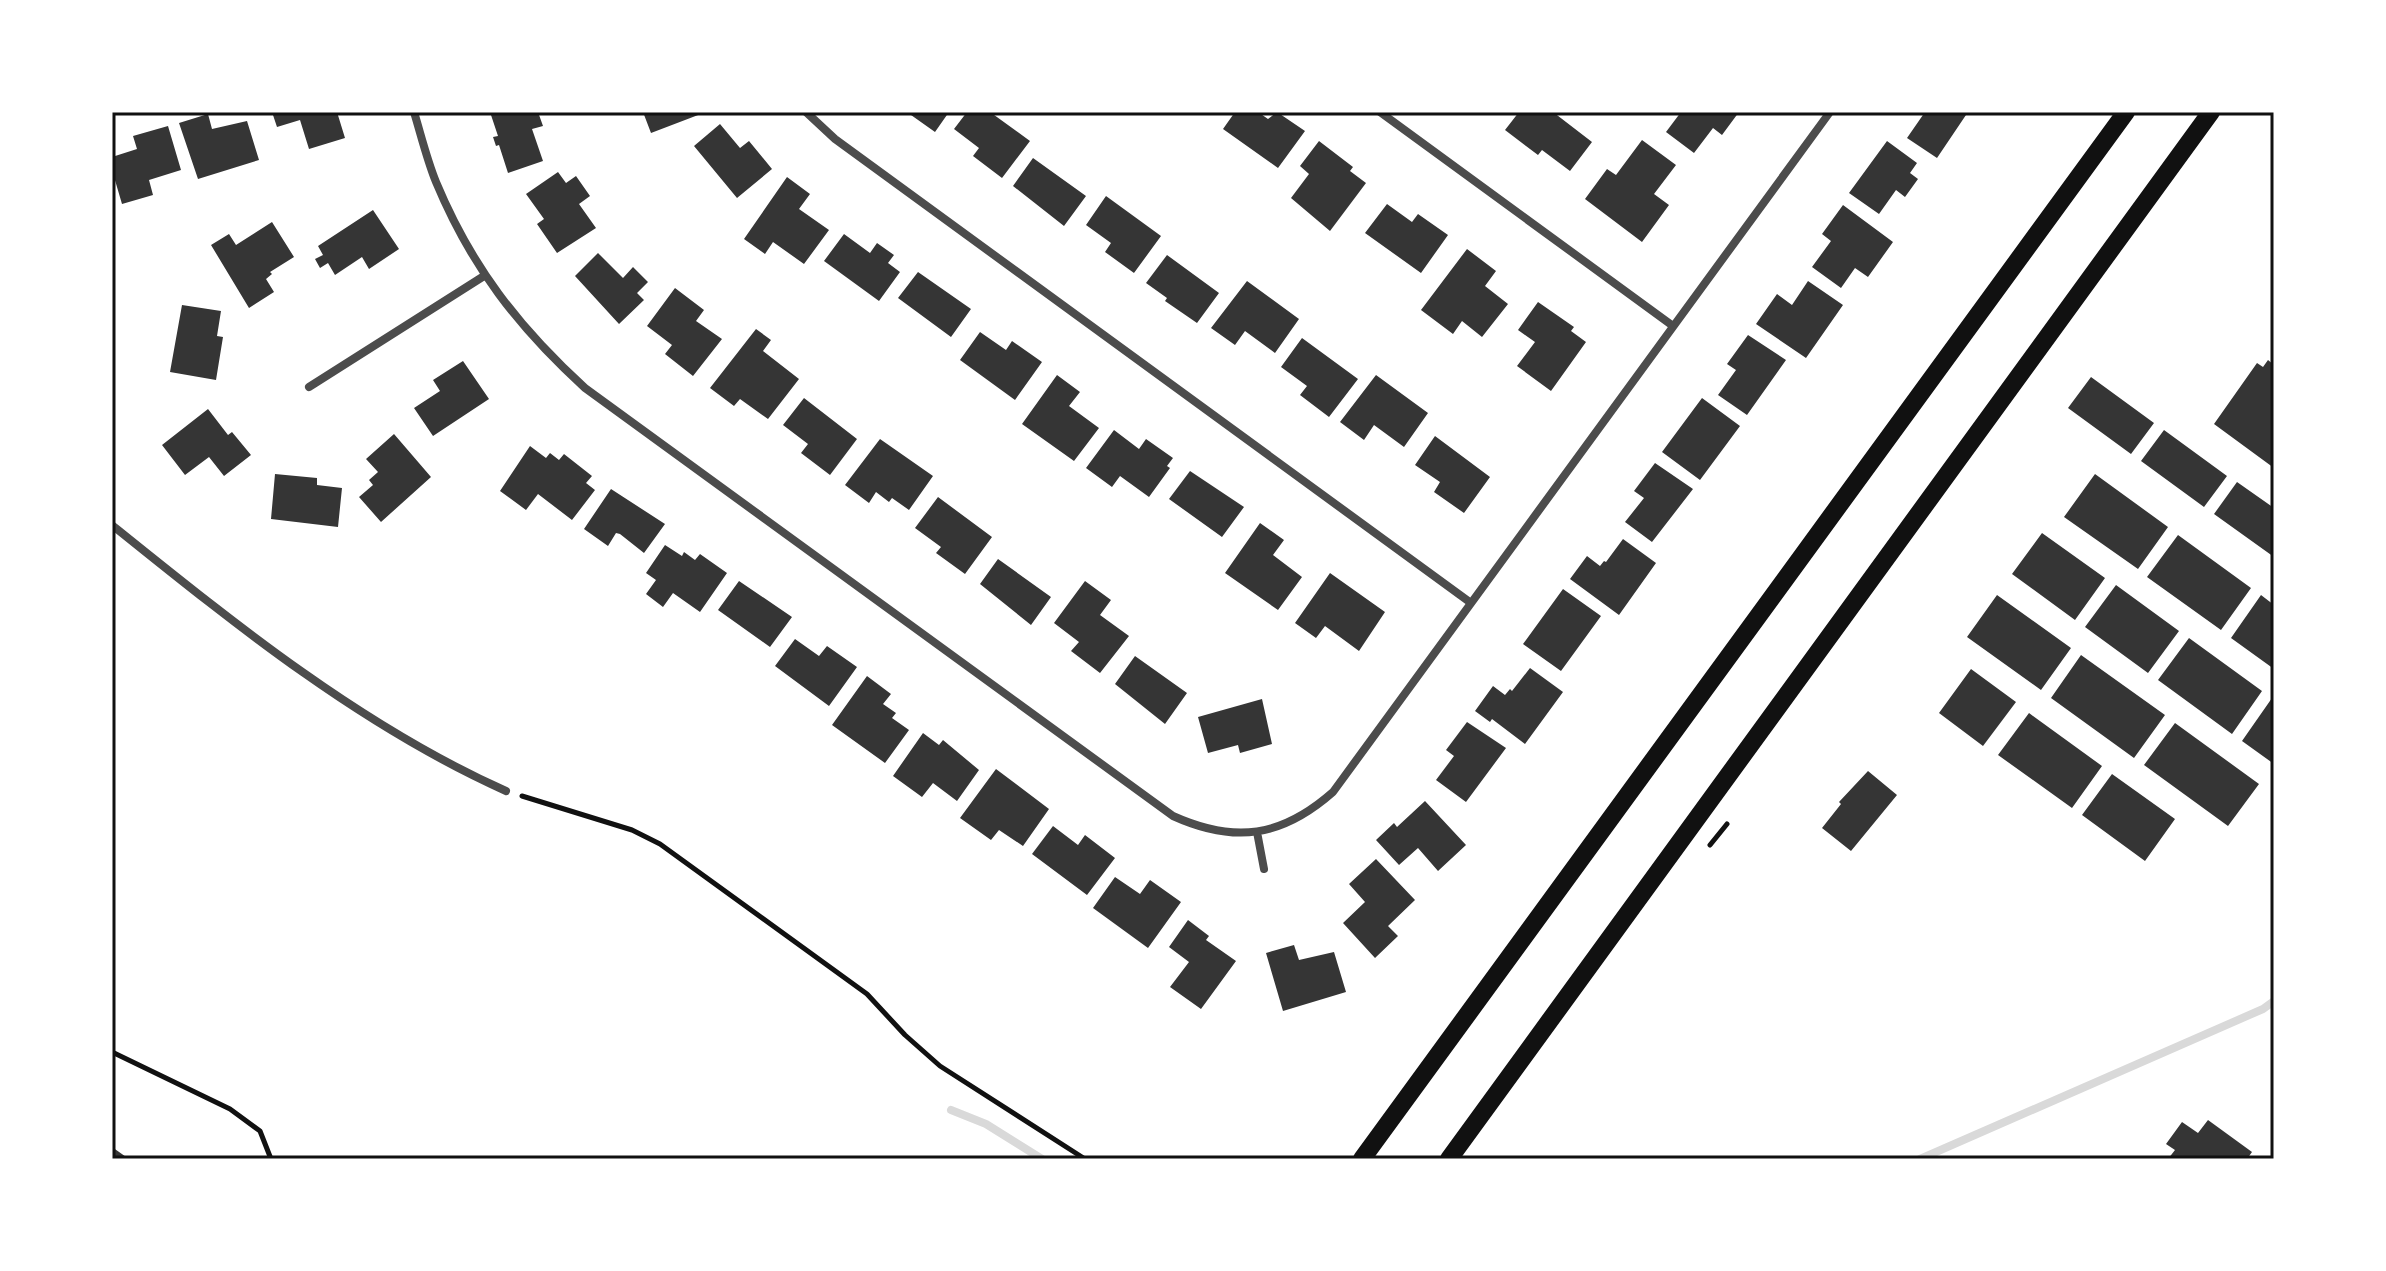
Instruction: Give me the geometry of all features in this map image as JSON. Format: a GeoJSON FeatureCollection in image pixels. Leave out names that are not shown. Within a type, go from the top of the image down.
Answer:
{"type":"FeatureCollection","features":[{"type":"Feature","properties":{"kind":"main road"},"geometry":{"type":"LineString","coordinates":[[1362,1159],[2126,112]]}},
{"type":"Feature","properties":{"kind":"main road"},"geometry":{"type":"LineString","coordinates":[[1449,1159],[2211,112]]}},
{"type":"Feature","properties":{"kind":"street"},"geometry":{"type":"LineString","coordinates":[[414,112],[435,179],[455,225],[484,276],[522,326],[585,388],[1161,808],[1198,827],[1224,833],[1257,832],[1290,823],[1333,792],[1830,112]]}},
{"type":"Feature","properties":{"kind":"street"},"geometry":{"type":"LineString","coordinates":[[806,112],[835,139],[1471,603]]}},
{"type":"Feature","properties":{"kind":"street"},"geometry":{"type":"LineString","coordinates":[[1380,112],[1673,326]]}},
{"type":"Feature","properties":{"kind":"street"},"geometry":{"type":"LineString","coordinates":[[309,387],[484,276]]}},
{"type":"Feature","properties":{"kind":"street"},"geometry":{"type":"LineString","coordinates":[[112,525],[245,629],[344,700],[452,765],[506,791]]}},
{"type":"Feature","properties":{"kind":"street"},"geometry":{"type":"LineString","coordinates":[[1257,832],[1264,869]]}},
{"type":"Feature","properties":{"kind":"path"},"geometry":{"type":"LineString","coordinates":[[506,791],[632,830],[660,844],[867,994],[905,1035],[952,1074],[1085,1159]]}},
{"type":"Feature","properties":{"kind":"path"},"geometry":{"type":"LineString","coordinates":[[112,1052],[230,1109],[260,1131],[271,1159]]}},
{"type":"Feature","properties":{"kind":"building"},"geometry":{"type":"Polygon","coordinates":[[[272,112],[337,112],[345,138],[309,149],[300,120],[277,127],[272,112]]]}},
{"type":"Feature","properties":{"kind":"building"},"geometry":{"type":"Polygon","coordinates":[[[490,112],[528,112],[528,115],[538,112],[543,126],[532,129],[543,161],[508,173],[499,145],[496,146],[493,137],[498,136],[490,112]]]}},
{"type":"Feature","properties":{"kind":"building"},"geometry":{"type":"Polygon","coordinates":[[[643,112],[706,112],[651,133],[643,112]]]}},
{"type":"Feature","properties":{"kind":"building"},"geometry":{"type":"Polygon","coordinates":[[[912,112],[949,112],[935,132],[911,115],[912,112]]]}},
{"type":"Feature","properties":{"kind":"building"},"geometry":{"type":"Polygon","coordinates":[[[967,112],[990,112],[1030,141],[1002,178],[973,156],[979,148],[954,129],[967,112]]]}},
{"type":"Feature","properties":{"kind":"building"},"geometry":{"type":"Polygon","coordinates":[[[1235,112],[1258,112],[1268,119],[1277,112],[1305,131],[1278,168],[1223,129],[1235,112]]]}},
{"type":"Feature","properties":{"kind":"building"},"geometry":{"type":"Polygon","coordinates":[[[1519,112],[1553,112],[1592,142],[1570,171],[1542,150],[1538,155],[1505,130],[1519,112]]]}},
{"type":"Feature","properties":{"kind":"building"},"geometry":{"type":"Polygon","coordinates":[[[1681,112],[1739,112],[1722,135],[1713,128],[1694,153],[1666,132],[1681,112]]]}},
{"type":"Feature","properties":{"kind":"building"},"geometry":{"type":"Polygon","coordinates":[[[1925,112],[1968,112],[1937,158],[1907,138],[1925,112]]]}},
{"type":"Feature","properties":{"kind":"building"},"geometry":{"type":"Polygon","coordinates":[[[208,114],[212,129],[247,121],[259,160],[198,179],[179,123],[208,114]]]}},
{"type":"Feature","properties":{"kind":"building"},"geometry":{"type":"Polygon","coordinates":[[[720,124],[740,148],[749,141],[772,169],[737,198],[694,146],[720,124]]]}},
{"type":"Feature","properties":{"kind":"building"},"geometry":{"type":"Polygon","coordinates":[[[168,126],[181,170],[149,180],[153,195],[122,204],[112,170],[112,157],[137,149],[133,136],[168,126]]]}},
{"type":"Feature","properties":{"kind":"building"},"geometry":{"type":"Polygon","coordinates":[[[1642,140],[1676,165],[1654,194],[1669,205],[1642,242],[1585,199],[1607,169],[1616,175],[1642,140]]]}},
{"type":"Feature","properties":{"kind":"building"},"geometry":{"type":"Polygon","coordinates":[[[1319,141],[1353,167],[1350,171],[1366,183],[1330,231],[1291,198],[1309,174],[1300,166],[1319,141]]]}},
{"type":"Feature","properties":{"kind":"building"},"geometry":{"type":"Polygon","coordinates":[[[1887,141],[1917,163],[1910,173],[1918,179],[1905,197],[1896,190],[1879,214],[1849,193],[1887,141]]]}},
{"type":"Feature","properties":{"kind":"building"},"geometry":{"type":"Polygon","coordinates":[[[1033,158],[1086,196],[1064,226],[1013,186],[1033,158]]]}},
{"type":"Feature","properties":{"kind":"building"},"geometry":{"type":"Polygon","coordinates":[[[558,172],[566,183],[576,176],[590,196],[579,204],[596,228],[557,253],[537,224],[544,219],[526,194],[558,172]]]}},
{"type":"Feature","properties":{"kind":"building"},"geometry":{"type":"Polygon","coordinates":[[[787,177],[810,194],[799,209],[829,230],[804,264],[773,242],[765,254],[744,239],[787,177]]]}},
{"type":"Feature","properties":{"kind":"building"},"geometry":{"type":"Polygon","coordinates":[[[1106,196],[1161,236],[1134,273],[1105,252],[1111,243],[1086,225],[1106,196]]]}},
{"type":"Feature","properties":{"kind":"building"},"geometry":{"type":"Polygon","coordinates":[[[1387,204],[1412,222],[1418,214],[1448,235],[1421,273],[1365,233],[1387,204]]]}},
{"type":"Feature","properties":{"kind":"building"},"geometry":{"type":"Polygon","coordinates":[[[1843,205],[1893,242],[1868,277],[1855,268],[1841,288],[1812,267],[1831,241],[1822,234],[1843,205]]]}},
{"type":"Feature","properties":{"kind":"building"},"geometry":{"type":"Polygon","coordinates":[[[373,210],[399,249],[369,269],[362,257],[335,275],[328,263],[320,268],[315,259],[323,255],[318,246],[373,210]]]}},
{"type":"Feature","properties":{"kind":"building"},"geometry":{"type":"Polygon","coordinates":[[[272,222],[294,257],[270,272],[272,274],[266,279],[274,292],[249,308],[211,245],[229,234],[236,245],[272,222]]]}},
{"type":"Feature","properties":{"kind":"building"},"geometry":{"type":"Polygon","coordinates":[[[844,234],[870,253],[877,243],[894,255],[888,263],[900,272],[879,301],[824,261],[844,234]]]}},
{"type":"Feature","properties":{"kind":"building"},"geometry":{"type":"Polygon","coordinates":[[[1467,249],[1496,271],[1485,286],[1508,304],[1482,337],[1462,321],[1453,334],[1421,310],[1467,249]]]}},
{"type":"Feature","properties":{"kind":"building"},"geometry":{"type":"Polygon","coordinates":[[[598,253],[623,278],[633,267],[648,282],[637,293],[644,300],[619,324],[575,276],[598,253]]]}},
{"type":"Feature","properties":{"kind":"building"},"geometry":{"type":"Polygon","coordinates":[[[1167,255],[1219,293],[1197,323],[1165,301],[1167,298],[1146,283],[1167,255]]]}},
{"type":"Feature","properties":{"kind":"building"},"geometry":{"type":"Polygon","coordinates":[[[918,272],[971,309],[951,337],[898,298],[918,272]]]}},
{"type":"Feature","properties":{"kind":"building"},"geometry":{"type":"Polygon","coordinates":[[[1247,281],[1299,319],[1275,353],[1245,331],[1235,345],[1211,328],[1247,281]]]}},
{"type":"Feature","properties":{"kind":"building"},"geometry":{"type":"Polygon","coordinates":[[[1808,281],[1843,305],[1806,358],[1756,324],[1777,294],[1792,305],[1808,281]]]}},
{"type":"Feature","properties":{"kind":"building"},"geometry":{"type":"Polygon","coordinates":[[[675,288],[704,310],[696,321],[722,339],[693,376],[665,354],[672,345],[647,326],[675,288]]]}},
{"type":"Feature","properties":{"kind":"building"},"geometry":{"type":"Polygon","coordinates":[[[1538,302],[1574,327],[1571,331],[1586,342],[1551,391],[1517,366],[1535,342],[1518,330],[1538,302]]]}},
{"type":"Feature","properties":{"kind":"building"},"geometry":{"type":"Polygon","coordinates":[[[182,305],[221,311],[217,336],[223,337],[216,380],[170,372],[182,305]]]}},
{"type":"Feature","properties":{"kind":"building"},"geometry":{"type":"Polygon","coordinates":[[[756,329],[771,340],[763,351],[799,379],[768,419],[740,399],[734,406],[710,388],[756,329]]]}},
{"type":"Feature","properties":{"kind":"building"},"geometry":{"type":"Polygon","coordinates":[[[980,332],[1006,350],[1012,341],[1042,362],[1015,400],[960,360],[980,332]]]}},
{"type":"Feature","properties":{"kind":"building"},"geometry":{"type":"Polygon","coordinates":[[[1748,335],[1786,360],[1747,415],[1718,395],[1736,370],[1727,364],[1748,335]]]}},
{"type":"Feature","properties":{"kind":"building"},"geometry":{"type":"Polygon","coordinates":[[[1302,338],[1358,379],[1329,417],[1300,395],[1307,386],[1281,367],[1302,338]]]}},
{"type":"Feature","properties":{"kind":"building"},"geometry":{"type":"Polygon","coordinates":[[[2268,360],[2274,365],[2274,468],[2214,424],[2257,363],[2263,367],[2268,360]]]}},
{"type":"Feature","properties":{"kind":"building"},"geometry":{"type":"Polygon","coordinates":[[[463,361],[489,399],[433,436],[414,408],[440,391],[433,380],[463,361]]]}},
{"type":"Feature","properties":{"kind":"building"},"geometry":{"type":"Polygon","coordinates":[[[1057,375],[1080,392],[1069,406],[1099,428],[1074,461],[1022,424],[1057,375]]]}},
{"type":"Feature","properties":{"kind":"building"},"geometry":{"type":"Polygon","coordinates":[[[1376,375],[1428,413],[1404,447],[1374,425],[1364,440],[1340,422],[1376,375]]]}},
{"type":"Feature","properties":{"kind":"building"},"geometry":{"type":"Polygon","coordinates":[[[2091,377],[2154,423],[2131,454],[2068,408],[2091,377]]]}},
{"type":"Feature","properties":{"kind":"building"},"geometry":{"type":"Polygon","coordinates":[[[804,398],[857,439],[830,475],[801,453],[808,444],[783,425],[804,398]]]}},
{"type":"Feature","properties":{"kind":"building"},"geometry":{"type":"Polygon","coordinates":[[[1702,398],[1740,426],[1700,480],[1662,452],[1702,398]]]}},
{"type":"Feature","properties":{"kind":"building"},"geometry":{"type":"Polygon","coordinates":[[[208,409],[228,435],[232,432],[251,455],[224,476],[209,457],[185,475],[162,445],[208,409]]]}},
{"type":"Feature","properties":{"kind":"building"},"geometry":{"type":"Polygon","coordinates":[[[1114,430],[1139,449],[1146,439],[1173,458],[1167,466],[1170,468],[1149,497],[1120,476],[1112,487],[1086,468],[1114,430]]]}},
{"type":"Feature","properties":{"kind":"building"},"geometry":{"type":"Polygon","coordinates":[[[2164,430],[2227,476],[2204,507],[2141,461],[2164,430]]]}},
{"type":"Feature","properties":{"kind":"building"},"geometry":{"type":"Polygon","coordinates":[[[394,434],[431,477],[381,522],[359,497],[373,485],[369,480],[378,472],[366,459],[394,434]]]}},
{"type":"Feature","properties":{"kind":"building"},"geometry":{"type":"Polygon","coordinates":[[[1435,436],[1490,477],[1464,513],[1434,492],[1440,482],[1415,465],[1435,436]]]}},
{"type":"Feature","properties":{"kind":"building"},"geometry":{"type":"Polygon","coordinates":[[[880,439],[933,476],[909,510],[892,498],[889,502],[876,492],[869,503],[845,485],[880,439]]]}},
{"type":"Feature","properties":{"kind":"building"},"geometry":{"type":"Polygon","coordinates":[[[530,446],[546,458],[550,453],[559,460],[564,454],[592,476],[586,483],[595,490],[572,520],[538,494],[526,510],[500,491],[530,446]]]}},
{"type":"Feature","properties":{"kind":"building"},"geometry":{"type":"Polygon","coordinates":[[[1655,463],[1693,489],[1652,542],[1625,522],[1644,498],[1634,491],[1655,463]]]}},
{"type":"Feature","properties":{"kind":"building"},"geometry":{"type":"Polygon","coordinates":[[[1190,471],[1244,507],[1222,537],[1169,499],[1190,471]]]}},
{"type":"Feature","properties":{"kind":"building"},"geometry":{"type":"Polygon","coordinates":[[[275,474],[317,478],[317,485],[342,488],[338,527],[271,519],[275,474]]]}},
{"type":"Feature","properties":{"kind":"building"},"geometry":{"type":"Polygon","coordinates":[[[2095,474],[2168,527],[2138,569],[2064,517],[2095,474]]]}},
{"type":"Feature","properties":{"kind":"building"},"geometry":{"type":"Polygon","coordinates":[[[2237,482],[2274,508],[2274,557],[2214,514],[2237,482]]]}},
{"type":"Feature","properties":{"kind":"building"},"geometry":{"type":"Polygon","coordinates":[[[611,489],[665,524],[644,553],[620,534],[616,533],[608,546],[584,529],[611,489]]]}},
{"type":"Feature","properties":{"kind":"building"},"geometry":{"type":"Polygon","coordinates":[[[938,497],[992,537],[965,574],[936,553],[941,547],[915,528],[938,497]]]}},
{"type":"Feature","properties":{"kind":"building"},"geometry":{"type":"Polygon","coordinates":[[[1260,523],[1284,540],[1273,555],[1302,577],[1278,610],[1225,573],[1260,523]]]}},
{"type":"Feature","properties":{"kind":"building"},"geometry":{"type":"Polygon","coordinates":[[[2042,533],[2105,578],[2075,620],[2012,574],[2042,533]]]}},
{"type":"Feature","properties":{"kind":"building"},"geometry":{"type":"Polygon","coordinates":[[[2178,535],[2251,588],[2221,630],[2147,577],[2178,535]]]}},
{"type":"Feature","properties":{"kind":"building"},"geometry":{"type":"Polygon","coordinates":[[[1623,539],[1656,563],[1619,615],[1570,579],[1587,556],[1600,566],[1606,562],[1623,539]]]}},
{"type":"Feature","properties":{"kind":"building"},"geometry":{"type":"Polygon","coordinates":[[[665,545],[695,560],[700,554],[727,573],[700,612],[673,593],[663,607],[646,594],[656,580],[646,573],[665,545]]]}},
{"type":"Feature","properties":{"kind":"building"},"geometry":{"type":"Polygon","coordinates":[[[998,559],[1051,597],[1031,625],[980,584],[998,559]]]}},
{"type":"Feature","properties":{"kind":"building"},"geometry":{"type":"Polygon","coordinates":[[[1330,573],[1385,612],[1359,651],[1325,626],[1316,638],[1295,623],[1330,573]]]}},
{"type":"Feature","properties":{"kind":"building"},"geometry":{"type":"Polygon","coordinates":[[[739,581],[792,617],[770,647],[718,610],[739,581]]]}},
{"type":"Feature","properties":{"kind":"building"},"geometry":{"type":"Polygon","coordinates":[[[1085,581],[1111,600],[1100,615],[1129,636],[1100,673],[1071,651],[1079,642],[1054,623],[1085,581]]]}},
{"type":"Feature","properties":{"kind":"building"},"geometry":{"type":"Polygon","coordinates":[[[2116,585],[2179,631],[2148,673],[2085,627],[2116,585]]]}},
{"type":"Feature","properties":{"kind":"building"},"geometry":{"type":"Polygon","coordinates":[[[1563,589],[1601,616],[1561,671],[1523,644],[1563,589]]]}},
{"type":"Feature","properties":{"kind":"building"},"geometry":{"type":"Polygon","coordinates":[[[1997,595],[2071,648],[2041,690],[1967,637],[1997,595]]]}},
{"type":"Feature","properties":{"kind":"building"},"geometry":{"type":"Polygon","coordinates":[[[2261,595],[2274,605],[2274,669],[2231,638],[2261,595]]]}},
{"type":"Feature","properties":{"kind":"building"},"geometry":{"type":"Polygon","coordinates":[[[2189,638],[2262,691],[2232,734],[2158,680],[2189,638]]]}},
{"type":"Feature","properties":{"kind":"building"},"geometry":{"type":"Polygon","coordinates":[[[795,639],[819,656],[827,646],[857,667],[829,706],[775,666],[795,639]]]}},
{"type":"Feature","properties":{"kind":"building"},"geometry":{"type":"Polygon","coordinates":[[[2081,655],[2165,715],[2134,758],[2051,698],[2081,655]]]}},
{"type":"Feature","properties":{"kind":"building"},"geometry":{"type":"Polygon","coordinates":[[[1135,656],[1187,693],[1165,724],[1115,684],[1135,656]]]}},
{"type":"Feature","properties":{"kind":"building"},"geometry":{"type":"Polygon","coordinates":[[[1530,668],[1563,692],[1525,744],[1492,719],[1490,722],[1475,711],[1493,686],[1505,695],[1510,689],[1512,691],[1530,668]]]}},
{"type":"Feature","properties":{"kind":"building"},"geometry":{"type":"Polygon","coordinates":[[[1971,669],[2016,702],[1983,746],[1939,713],[1971,669]]]}},
{"type":"Feature","properties":{"kind":"building"},"geometry":{"type":"Polygon","coordinates":[[[867,676],[891,694],[883,704],[896,713],[892,718],[909,730],[885,763],[832,725],[867,676]]]}},
{"type":"Feature","properties":{"kind":"building"},"geometry":{"type":"Polygon","coordinates":[[[2272,698],[2274,700],[2274,764],[2242,741],[2272,698]]]}},
{"type":"Feature","properties":{"kind":"building"},"geometry":{"type":"Polygon","coordinates":[[[1262,699],[1272,744],[1240,753],[1238,745],[1208,753],[1198,717],[1262,699]]]}},
{"type":"Feature","properties":{"kind":"building"},"geometry":{"type":"Polygon","coordinates":[[[2029,713],[2102,766],[2072,808],[1998,755],[2029,713]]]}},
{"type":"Feature","properties":{"kind":"building"},"geometry":{"type":"Polygon","coordinates":[[[1467,722],[1506,748],[1466,802],[1436,780],[1454,756],[1446,750],[1467,722]]]}},
{"type":"Feature","properties":{"kind":"building"},"geometry":{"type":"Polygon","coordinates":[[[2175,723],[2259,784],[2228,826],[2144,765],[2175,723]]]}},
{"type":"Feature","properties":{"kind":"building"},"geometry":{"type":"Polygon","coordinates":[[[923,733],[939,745],[943,740],[979,770],[957,801],[933,783],[922,797],[893,776],[923,733]]]}},
{"type":"Feature","properties":{"kind":"building"},"geometry":{"type":"Polygon","coordinates":[[[996,769],[1049,809],[1023,846],[999,830],[991,840],[960,818],[996,769]]]}},
{"type":"Feature","properties":{"kind":"building"},"geometry":{"type":"Polygon","coordinates":[[[1868,771],[1897,795],[1851,851],[1822,828],[1841,804],[1839,802],[1868,771]]]}},
{"type":"Feature","properties":{"kind":"building"},"geometry":{"type":"Polygon","coordinates":[[[2112,774],[2175,819],[2145,861],[2082,815],[2112,774]]]}},
{"type":"Feature","properties":{"kind":"building"},"geometry":{"type":"Polygon","coordinates":[[[1425,801],[1466,845],[1438,871],[1418,848],[1399,865],[1376,840],[1394,823],[1397,827],[1425,801]]]}},
{"type":"Feature","properties":{"kind":"building"},"geometry":{"type":"Polygon","coordinates":[[[1053,826],[1078,845],[1085,835],[1115,858],[1087,895],[1032,854],[1053,826]]]}},
{"type":"Feature","properties":{"kind":"building"},"geometry":{"type":"Polygon","coordinates":[[[1376,859],[1415,900],[1388,926],[1398,936],[1375,958],[1343,923],[1365,902],[1349,884],[1376,859]]]}},
{"type":"Feature","properties":{"kind":"building"},"geometry":{"type":"Polygon","coordinates":[[[1115,877],[1140,894],[1150,880],[1181,902],[1148,948],[1093,908],[1115,877]]]}},
{"type":"Feature","properties":{"kind":"building"},"geometry":{"type":"Polygon","coordinates":[[[1188,920],[1209,936],[1206,940],[1236,961],[1201,1009],[1170,987],[1189,962],[1169,947],[1188,920]]]}},
{"type":"Feature","properties":{"kind":"building"},"geometry":{"type":"Polygon","coordinates":[[[1294,945],[1299,960],[1334,952],[1346,992],[1283,1011],[1266,953],[1294,945]]]}},
{"type":"Feature","properties":{"kind":"building"},"geometry":{"type":"Polygon","coordinates":[[[2208,1120],[2252,1152],[2247,1159],[2168,1159],[2175,1150],[2166,1144],[2182,1122],[2198,1133],[2208,1120]]]}},
{"type":"Feature","properties":{"kind":"building"},"geometry":{"type":"Polygon","coordinates":[[[112,1147],[129,1159],[112,1159],[112,1147]]]}},
{"type":"Feature","properties":{"kind":"waterway"},"geometry":{"type":"LineString","coordinates":[[1920,1159],[2263,1009],[2274,1001]]}},
{"type":"Feature","properties":{"kind":"waterway"},"geometry":{"type":"LineString","coordinates":[[951,1110],[986,1124],[1042,1159]]}}]}
